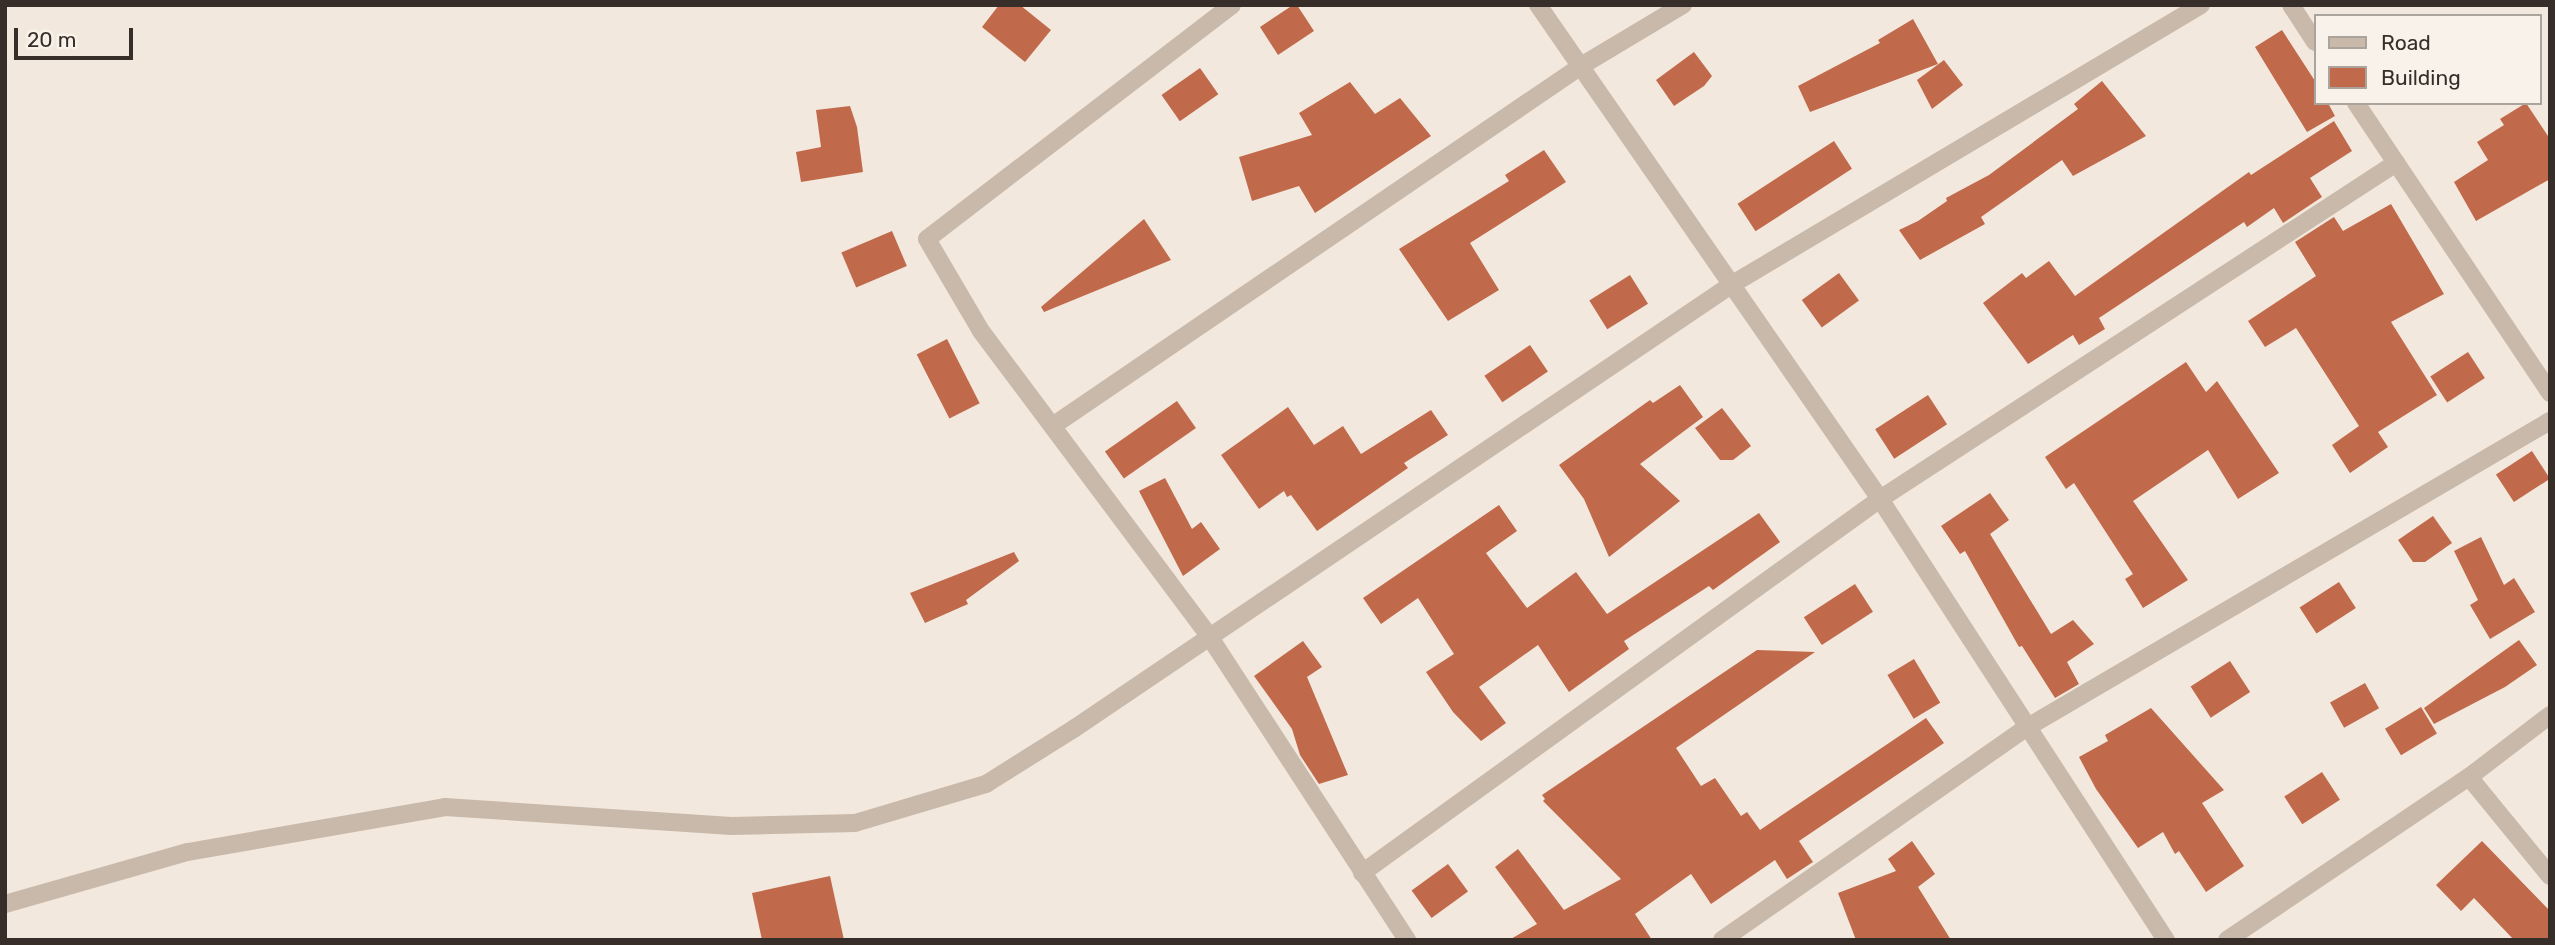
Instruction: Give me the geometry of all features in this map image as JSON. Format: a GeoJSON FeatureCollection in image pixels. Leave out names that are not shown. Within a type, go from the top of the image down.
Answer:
{"type":"FeatureCollection","features":[{"type":"Feature","properties":{"kind":"street"},"geometry":{"type":"LineString","coordinates":[[1232,5],[927,239],[981,331],[1054,425],[1209,636],[1407,940]]}},
{"type":"Feature","properties":{"kind":"street"},"geometry":{"type":"LineString","coordinates":[[1538,5],[1880,499],[2026,728],[2166,940]]}},
{"type":"Feature","properties":{"kind":"street"},"geometry":{"type":"LineString","coordinates":[[1054,425],[1581,66],[1683,5]]}},
{"type":"Feature","properties":{"kind":"street"},"geometry":{"type":"LineString","coordinates":[[5,904],[188,852],[444,807],[731,825],[855,823],[986,784],[1075,728],[1731,285],[2201,5]]}},
{"type":"Feature","properties":{"kind":"street"},"geometry":{"type":"LineString","coordinates":[[2291,5],[2314,40]]}},
{"type":"Feature","properties":{"kind":"street"},"geometry":{"type":"LineString","coordinates":[[2357,105],[2550,393]]}},
{"type":"Feature","properties":{"kind":"street"},"geometry":{"type":"LineString","coordinates":[[1362,873],[1880,499],[2396,163]]}},
{"type":"Feature","properties":{"kind":"street"},"geometry":{"type":"LineString","coordinates":[[1722,940],[2026,728],[2550,421]]}},
{"type":"Feature","properties":{"kind":"street"},"geometry":{"type":"LineString","coordinates":[[2227,940],[2469,777],[2550,715]]}},
{"type":"Feature","properties":{"kind":"street"},"geometry":{"type":"LineString","coordinates":[[2469,777],[2550,876]]}},
{"type":"Feature","properties":{"kind":"building"},"geometry":{"type":"Polygon","coordinates":[[[999,5],[1020,5],[1051,30],[1025,62],[982,27],[999,5]]]}},
{"type":"Feature","properties":{"kind":"building"},"geometry":{"type":"Polygon","coordinates":[[[1297,5],[1314,31],[1278,55],[1260,27],[1297,5]]]}},
{"type":"Feature","properties":{"kind":"building"},"geometry":{"type":"Polygon","coordinates":[[[1913,19],[1938,64],[1810,112],[1798,86],[1880,43],[1878,40],[1913,19]]]}},
{"type":"Feature","properties":{"kind":"building"},"geometry":{"type":"Polygon","coordinates":[[[2282,30],[2314,79],[2314,105],[2329,105],[2335,116],[2307,132],[2255,47],[2282,30]]]}},
{"type":"Feature","properties":{"kind":"building"},"geometry":{"type":"Polygon","coordinates":[[[1694,52],[1712,76],[1704,86],[1674,106],[1656,80],[1694,52]]]}},
{"type":"Feature","properties":{"kind":"building"},"geometry":{"type":"Polygon","coordinates":[[[1944,60],[1963,85],[1932,109],[1917,80],[1944,60]]]}},
{"type":"Feature","properties":{"kind":"building"},"geometry":{"type":"Polygon","coordinates":[[[1200,68],[1218,94],[1180,121],[1161,95],[1200,68]]]}},
{"type":"Feature","properties":{"kind":"building"},"geometry":{"type":"Polygon","coordinates":[[[2102,81],[2146,136],[2073,176],[2062,160],[1981,217],[1985,224],[1920,260],[1899,230],[1918,221],[1947,201],[1946,198],[1989,175],[2078,109],[2074,104],[2102,81]]]}},
{"type":"Feature","properties":{"kind":"building"},"geometry":{"type":"Polygon","coordinates":[[[1350,82],[1375,114],[1400,98],[1431,136],[1315,213],[1299,186],[1252,201],[1239,157],[1312,135],[1299,113],[1350,82]]]}},
{"type":"Feature","properties":{"kind":"building"},"geometry":{"type":"Polygon","coordinates":[[[2527,105],[2550,139],[2550,179],[2476,221],[2454,182],[2488,160],[2477,142],[2504,125],[2500,119],[2527,105]]]}},
{"type":"Feature","properties":{"kind":"building"},"geometry":{"type":"Polygon","coordinates":[[[850,106],[857,127],[863,172],[801,182],[796,152],[821,147],[816,110],[850,106]]]}},
{"type":"Feature","properties":{"kind":"building"},"geometry":{"type":"Polygon","coordinates":[[[2334,121],[2352,151],[2310,178],[2322,197],[2283,223],[2274,208],[2247,227],[2244,222],[2099,318],[2105,329],[2079,345],[2073,335],[2028,364],[1983,303],[2022,273],[2026,278],[2049,261],[2075,296],[2249,172],[2251,175],[2334,121]]]}},
{"type":"Feature","properties":{"kind":"building"},"geometry":{"type":"Polygon","coordinates":[[[1834,141],[1852,169],[1756,231],[1738,204],[1834,141]]]}},
{"type":"Feature","properties":{"kind":"building"},"geometry":{"type":"Polygon","coordinates":[[[1544,150],[1566,182],[1470,243],[1499,290],[1448,321],[1399,249],[1509,181],[1505,175],[1544,150]]]}},
{"type":"Feature","properties":{"kind":"building"},"geometry":{"type":"Polygon","coordinates":[[[2391,204],[2444,294],[2391,322],[2437,395],[2378,432],[2388,447],[2350,473],[2332,445],[2359,426],[2296,328],[2265,347],[2248,321],[2316,276],[2295,242],[2334,217],[2343,231],[2391,204]]]}},
{"type":"Feature","properties":{"kind":"building"},"geometry":{"type":"Polygon","coordinates":[[[1144,219],[1171,260],[1044,312],[1041,307],[1144,219]]]}},
{"type":"Feature","properties":{"kind":"building"},"geometry":{"type":"Polygon","coordinates":[[[892,231],[907,266],[856,287],[841,252],[892,231]]]}},
{"type":"Feature","properties":{"kind":"building"},"geometry":{"type":"Polygon","coordinates":[[[1839,273],[1859,301],[1822,328],[1802,300],[1839,273]]]}},
{"type":"Feature","properties":{"kind":"building"},"geometry":{"type":"Polygon","coordinates":[[[1630,275],[1648,304],[1607,329],[1589,300],[1630,275]]]}},
{"type":"Feature","properties":{"kind":"building"},"geometry":{"type":"Polygon","coordinates":[[[947,339],[980,403],[949,419],[917,354],[947,339]]]}},
{"type":"Feature","properties":{"kind":"building"},"geometry":{"type":"Polygon","coordinates":[[[1530,345],[1548,372],[1502,402],[1484,376],[1530,345]]]}},
{"type":"Feature","properties":{"kind":"building"},"geometry":{"type":"Polygon","coordinates":[[[2468,352],[2485,378],[2447,403],[2430,377],[2468,352]]]}},
{"type":"Feature","properties":{"kind":"building"},"geometry":{"type":"Polygon","coordinates":[[[2186,362],[2206,392],[2217,381],[2279,473],[2238,499],[2208,450],[2133,501],[2188,580],[2143,608],[2125,579],[2133,574],[2074,483],[2066,489],[2045,457],[2186,362]]]}},
{"type":"Feature","properties":{"kind":"building"},"geometry":{"type":"Polygon","coordinates":[[[1680,385],[1703,417],[1640,464],[1680,501],[1609,557],[1584,499],[1559,465],[1650,400],[1653,403],[1680,385]]]}},
{"type":"Feature","properties":{"kind":"building"},"geometry":{"type":"Polygon","coordinates":[[[1928,395],[1947,424],[1894,459],[1875,429],[1928,395]]]}},
{"type":"Feature","properties":{"kind":"building"},"geometry":{"type":"Polygon","coordinates":[[[1177,401],[1196,428],[1124,479],[1105,451],[1177,401]]]}},
{"type":"Feature","properties":{"kind":"building"},"geometry":{"type":"Polygon","coordinates":[[[1288,407],[1314,445],[1343,426],[1361,454],[1431,410],[1448,435],[1404,463],[1408,468],[1317,531],[1291,495],[1287,497],[1284,491],[1259,509],[1221,455],[1288,407]]]}},
{"type":"Feature","properties":{"kind":"building"},"geometry":{"type":"Polygon","coordinates":[[[1722,408],[1751,446],[1733,460],[1720,460],[1695,428],[1722,408]]]}},
{"type":"Feature","properties":{"kind":"building"},"geometry":{"type":"Polygon","coordinates":[[[2532,451],[2550,479],[2514,502],[2496,474],[2532,451]]]}},
{"type":"Feature","properties":{"kind":"building"},"geometry":{"type":"Polygon","coordinates":[[[1165,478],[1192,529],[1201,522],[1220,549],[1183,576],[1139,491],[1165,478]]]}},
{"type":"Feature","properties":{"kind":"building"},"geometry":{"type":"Polygon","coordinates":[[[1990,493],[2009,520],[1990,534],[2051,634],[2073,620],[2094,644],[2067,662],[2079,684],[2055,698],[2022,646],[2019,647],[1965,551],[1960,554],[1941,526],[1990,493]]]}},
{"type":"Feature","properties":{"kind":"building"},"geometry":{"type":"Polygon","coordinates":[[[1499,505],[1517,531],[1486,553],[1527,608],[1576,572],[1607,614],[1759,513],[1780,542],[1713,590],[1709,586],[1624,641],[1629,649],[1569,692],[1538,645],[1479,687],[1506,723],[1481,741],[1453,712],[1426,672],[1454,654],[1418,598],[1381,624],[1363,598],[1499,505]]]}},
{"type":"Feature","properties":{"kind":"building"},"geometry":{"type":"Polygon","coordinates":[[[2433,516],[2452,543],[2425,562],[2413,562],[2398,540],[2433,516]]]}},
{"type":"Feature","properties":{"kind":"building"},"geometry":{"type":"Polygon","coordinates":[[[2481,537],[2504,585],[2514,578],[2535,612],[2490,639],[2470,605],[2478,600],[2454,551],[2481,537]]]}},
{"type":"Feature","properties":{"kind":"building"},"geometry":{"type":"Polygon","coordinates":[[[1014,552],[1019,561],[966,600],[968,604],[925,623],[910,593],[1014,552]]]}},
{"type":"Feature","properties":{"kind":"building"},"geometry":{"type":"Polygon","coordinates":[[[2339,582],[2356,608],[2316,634],[2300,608],[2339,582]]]}},
{"type":"Feature","properties":{"kind":"building"},"geometry":{"type":"Polygon","coordinates":[[[1855,584],[1873,612],[1822,645],[1804,617],[1855,584]]]}},
{"type":"Feature","properties":{"kind":"building"},"geometry":{"type":"Polygon","coordinates":[[[2519,640],[2537,665],[2505,687],[2434,724],[2424,708],[2519,640]]]}},
{"type":"Feature","properties":{"kind":"building"},"geometry":{"type":"Polygon","coordinates":[[[1303,641],[1322,667],[1307,677],[1348,775],[1319,784],[1300,755],[1292,729],[1254,676],[1303,641]]]}},
{"type":"Feature","properties":{"kind":"building"},"geometry":{"type":"Polygon","coordinates":[[[1757,650],[1815,652],[1676,748],[1701,786],[1715,778],[1741,816],[1747,812],[1760,830],[1926,718],[1944,743],[1799,841],[1813,862],[1787,879],[1775,860],[1711,904],[1691,874],[1635,914],[1652,940],[1509,940],[1537,924],[1495,867],[1518,849],[1564,910],[1621,879],[1543,801],[1545,799],[1542,795],[1757,650]]]}},
{"type":"Feature","properties":{"kind":"building"},"geometry":{"type":"Polygon","coordinates":[[[1914,659],[1940,703],[1914,719],[1887,675],[1914,659]]]}},
{"type":"Feature","properties":{"kind":"building"},"geometry":{"type":"Polygon","coordinates":[[[2230,661],[2250,692],[2211,718],[2191,687],[2230,661]]]}},
{"type":"Feature","properties":{"kind":"building"},"geometry":{"type":"Polygon","coordinates":[[[2365,683],[2379,708],[2344,728],[2330,702],[2365,683]]]}},
{"type":"Feature","properties":{"kind":"building"},"geometry":{"type":"Polygon","coordinates":[[[2421,707],[2437,734],[2401,755],[2385,729],[2421,707]]]}},
{"type":"Feature","properties":{"kind":"building"},"geometry":{"type":"Polygon","coordinates":[[[2151,708],[2224,790],[2202,803],[2244,866],[2206,892],[2179,851],[2175,854],[2163,832],[2138,848],[2096,789],[2079,757],[2108,741],[2105,735],[2151,708]]]}},
{"type":"Feature","properties":{"kind":"building"},"geometry":{"type":"Polygon","coordinates":[[[2322,772],[2340,800],[2302,824],[2284,797],[2322,772]]]}},
{"type":"Feature","properties":{"kind":"building"},"geometry":{"type":"Polygon","coordinates":[[[1912,841],[1935,874],[1918,887],[1951,940],[1856,940],[1838,893],[1896,871],[1888,859],[1912,841]]]}},
{"type":"Feature","properties":{"kind":"building"},"geometry":{"type":"Polygon","coordinates":[[[2482,841],[2550,911],[2550,940],[2514,940],[2474,898],[2461,911],[2436,885],[2482,841]]]}},
{"type":"Feature","properties":{"kind":"building"},"geometry":{"type":"Polygon","coordinates":[[[1448,864],[1468,892],[1432,918],[1412,890],[1448,864]]]}},
{"type":"Feature","properties":{"kind":"building"},"geometry":{"type":"Polygon","coordinates":[[[830,876],[844,940],[762,940],[752,893],[830,876]]]}}]}
